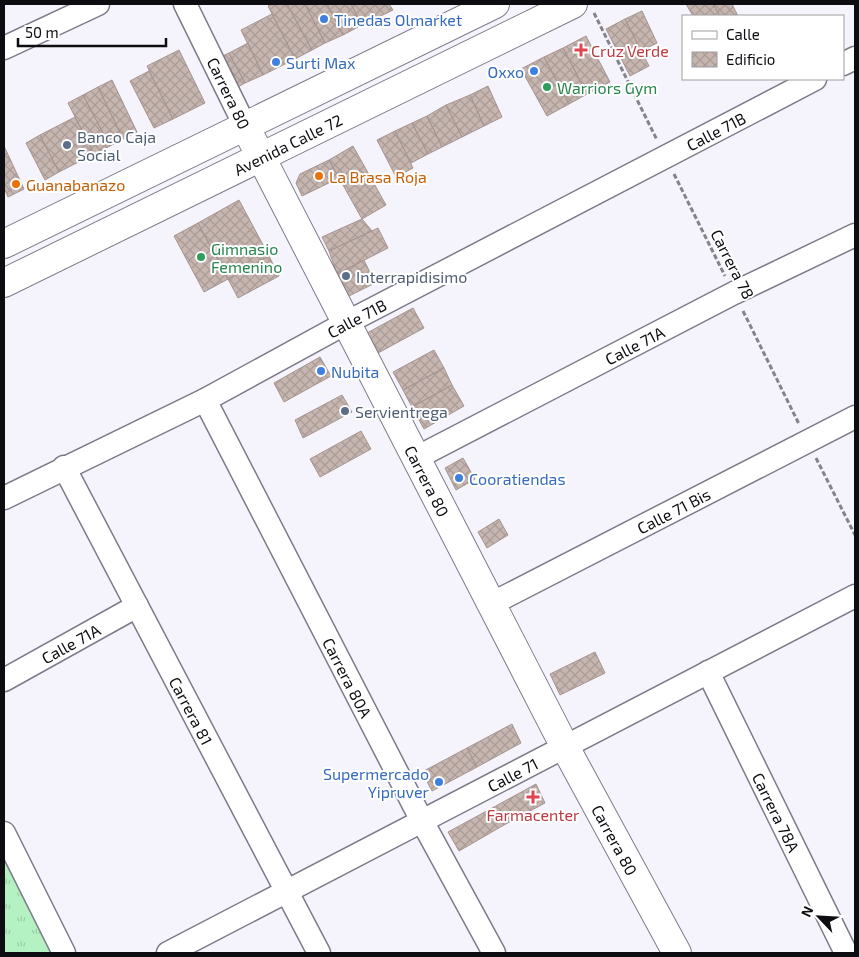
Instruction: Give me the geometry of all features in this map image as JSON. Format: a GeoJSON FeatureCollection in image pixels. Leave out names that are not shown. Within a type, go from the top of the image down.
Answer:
{"type":"FeatureCollection","features":[{"type":"Feature","properties":{"kind":"main road"},"geometry":{"type":"LineString","coordinates":[[4,244],[495,4]]}},
{"type":"Feature","properties":{"kind":"main road","name":"Avenida Calle 72"},"geometry":{"type":"LineString","coordinates":[[4,283],[260,157],[582,7]]}},
{"type":"Feature","properties":{"kind":"main road","name":"Carrera 80"},"geometry":{"type":"LineString","coordinates":[[245,126],[565,746],[677,953]]}},
{"type":"Feature","properties":{"kind":"street"},"geometry":{"type":"LineString","coordinates":[[4,48],[98,4]]}},
{"type":"Feature","properties":{"kind":"street","name":"Carrera 80"},"geometry":{"type":"LineString","coordinates":[[185,4],[245,126]]}},
{"type":"Feature","properties":{"kind":"street","name":"Calle 71B"},"geometry":{"type":"LineString","coordinates":[[4,498],[64,467],[205,400],[346,323],[665,155],[813,80]]}},
{"type":"Feature","properties":{"kind":"street","name":"Calle 71A"},"geometry":{"type":"LineString","coordinates":[[416,458],[734,293],[855,235]]}},
{"type":"Feature","properties":{"kind":"street","name":"Carrera 80A"},"geometry":{"type":"LineString","coordinates":[[205,400],[422,821],[494,953]]}},
{"type":"Feature","properties":{"kind":"street","name":"Calle 71 Bis"},"geometry":{"type":"LineString","coordinates":[[491,604],[855,417]]}},
{"type":"Feature","properties":{"kind":"street","name":"Carrera 81"},"geometry":{"type":"LineString","coordinates":[[64,467],[319,953]]}},
{"type":"Feature","properties":{"kind":"street","name":"Calle 71"},"geometry":{"type":"LineString","coordinates":[[168,953],[855,596]]}},
{"type":"Feature","properties":{"kind":"street","name":"Calle 71A"},"geometry":{"type":"LineString","coordinates":[[4,680],[137,606]]}},
{"type":"Feature","properties":{"kind":"street","name":"Carrera 78A"},"geometry":{"type":"LineString","coordinates":[[708,672],[846,953]]}},
{"type":"Feature","properties":{"kind":"street"},"geometry":{"type":"LineString","coordinates":[[4,833],[64,953]]}},
{"type":"Feature","properties":{"kind":"path","name":"Carrera 78"},"geometry":{"type":"LineString","coordinates":[[582,7],[665,155],[855,535]]}},
{"type":"Feature","properties":{"kind":"green space"},"geometry":{"type":"Polygon","coordinates":[[[4,846],[60,953],[4,953],[4,846]]]}},
{"type":"Feature","properties":{"kind":"building"},"geometry":{"type":"Polygon","coordinates":[[[287,4],[312,50],[295,59],[268,6],[287,4]]]}},
{"type":"Feature","properties":{"kind":"building"},"geometry":{"type":"Polygon","coordinates":[[[287,4],[305,4],[325,43],[312,50],[287,4]]]}},
{"type":"Feature","properties":{"kind":"building"},"geometry":{"type":"Polygon","coordinates":[[[305,4],[327,4],[343,35],[325,43],[305,4]]]}},
{"type":"Feature","properties":{"kind":"building"},"geometry":{"type":"Polygon","coordinates":[[[327,4],[351,4],[362,25],[343,35],[327,4]]]}},
{"type":"Feature","properties":{"kind":"building"},"geometry":{"type":"Polygon","coordinates":[[[351,4],[389,4],[393,10],[362,25],[351,4]]]}},
{"type":"Feature","properties":{"kind":"building"},"geometry":{"type":"Polygon","coordinates":[[[686,4],[713,4],[719,15],[692,15],[686,4]]]}},
{"type":"Feature","properties":{"kind":"building"},"geometry":{"type":"Polygon","coordinates":[[[713,4],[732,4],[738,15],[719,15],[713,4]]]}},
{"type":"Feature","properties":{"kind":"building"},"geometry":{"type":"Polygon","coordinates":[[[642,11],[657,43],[641,51],[625,19],[642,11]]]}},
{"type":"Feature","properties":{"kind":"building"},"geometry":{"type":"Polygon","coordinates":[[[272,14],[295,59],[263,75],[241,30],[272,14]]]}},
{"type":"Feature","properties":{"kind":"building"},"geometry":{"type":"Polygon","coordinates":[[[625,19],[649,66],[630,76],[606,29],[625,19]]]}},
{"type":"Feature","properties":{"kind":"building"},"geometry":{"type":"Polygon","coordinates":[[[586,36],[610,82],[587,94],[563,48],[586,36]]]}},
{"type":"Feature","properties":{"kind":"building"},"geometry":{"type":"Polygon","coordinates":[[[248,43],[263,75],[245,83],[229,53],[248,43]]]}},
{"type":"Feature","properties":{"kind":"building"},"geometry":{"type":"Polygon","coordinates":[[[563,48],[587,94],[569,104],[544,57],[563,48]]]}},
{"type":"Feature","properties":{"kind":"building"},"geometry":{"type":"Polygon","coordinates":[[[179,50],[205,103],[173,119],[147,66],[179,50]]]}},
{"type":"Feature","properties":{"kind":"building"},"geometry":{"type":"Polygon","coordinates":[[[229,53],[245,83],[234,89],[218,58],[229,53]]]}},
{"type":"Feature","properties":{"kind":"building"},"geometry":{"type":"Polygon","coordinates":[[[544,57],[569,104],[547,116],[521,69],[544,57]]]}},
{"type":"Feature","properties":{"kind":"building"},"geometry":{"type":"Polygon","coordinates":[[[149,71],[173,119],[154,128],[130,81],[149,71]]]}},
{"type":"Feature","properties":{"kind":"building"},"geometry":{"type":"Polygon","coordinates":[[[112,80],[137,132],[123,139],[98,87],[112,80]]]}},
{"type":"Feature","properties":{"kind":"building"},"geometry":{"type":"Polygon","coordinates":[[[488,86],[502,117],[484,126],[470,95],[488,86]]]}},
{"type":"Feature","properties":{"kind":"building"},"geometry":{"type":"Polygon","coordinates":[[[98,87],[123,139],[110,146],[83,95],[98,87]]]}},
{"type":"Feature","properties":{"kind":"building"},"geometry":{"type":"Polygon","coordinates":[[[83,95],[110,146],[94,154],[68,103],[83,95]]]}},
{"type":"Feature","properties":{"kind":"building"},"geometry":{"type":"Polygon","coordinates":[[[470,95],[484,126],[462,137],[446,105],[470,95]]]}},
{"type":"Feature","properties":{"kind":"building"},"geometry":{"type":"Polygon","coordinates":[[[446,105],[462,137],[442,147],[427,116],[446,105]]]}},
{"type":"Feature","properties":{"kind":"building"},"geometry":{"type":"Polygon","coordinates":[[[427,116],[442,147],[428,154],[412,123],[427,116]]]}},
{"type":"Feature","properties":{"kind":"building","name":"Banco Caja Social"},"geometry":{"type":"Polygon","coordinates":[[[75,117],[94,154],[59,172],[40,135],[75,117]]]}},
{"type":"Feature","properties":{"kind":"building"},"geometry":{"type":"Polygon","coordinates":[[[412,123],[428,154],[411,163],[395,131],[412,123]]]}},
{"type":"Feature","properties":{"kind":"building"},"geometry":{"type":"Polygon","coordinates":[[[395,131],[413,168],[396,177],[377,140],[395,131]]]}},
{"type":"Feature","properties":{"kind":"building"},"geometry":{"type":"Polygon","coordinates":[[[40,135],[59,172],[45,180],[26,143],[40,135]]]}},
{"type":"Feature","properties":{"kind":"building"},"geometry":{"type":"Polygon","coordinates":[[[4,146],[24,189],[8,197],[4,188],[4,146]]]}},
{"type":"Feature","properties":{"kind":"building"},"geometry":{"type":"Polygon","coordinates":[[[353,146],[386,205],[362,219],[329,160],[353,146]]]}},
{"type":"Feature","properties":{"kind":"building","name":"La Brasa Roja"},"geometry":{"type":"Polygon","coordinates":[[[329,160],[339,178],[302,196],[296,183],[300,174],[329,160]]]}},
{"type":"Feature","properties":{"kind":"building"},"geometry":{"type":"Polygon","coordinates":[[[239,200],[269,256],[228,279],[198,223],[239,200]]]}},
{"type":"Feature","properties":{"kind":"building"},"geometry":{"type":"Polygon","coordinates":[[[362,219],[372,231],[329,251],[322,237],[362,219]]]}},
{"type":"Feature","properties":{"kind":"building","name":"Gimnasio Femenino"},"geometry":{"type":"Polygon","coordinates":[[[198,223],[228,279],[204,292],[174,236],[198,223]]]}},
{"type":"Feature","properties":{"kind":"building"},"geometry":{"type":"Polygon","coordinates":[[[378,228],[388,248],[337,274],[329,251],[378,228]]]}},
{"type":"Feature","properties":{"kind":"building"},"geometry":{"type":"Polygon","coordinates":[[[269,256],[279,276],[238,298],[228,279],[269,256]]]}},
{"type":"Feature","properties":{"kind":"building"},"geometry":{"type":"Polygon","coordinates":[[[364,260],[375,283],[349,296],[337,274],[364,260]]]}},
{"type":"Feature","properties":{"kind":"building"},"geometry":{"type":"Polygon","coordinates":[[[413,308],[424,328],[378,353],[367,333],[413,308]]]}},
{"type":"Feature","properties":{"kind":"building"},"geometry":{"type":"Polygon","coordinates":[[[434,350],[444,368],[403,390],[393,372],[434,350]]]}},
{"type":"Feature","properties":{"kind":"building"},"geometry":{"type":"Polygon","coordinates":[[[320,357],[331,376],[284,402],[274,383],[320,357]]]}},
{"type":"Feature","properties":{"kind":"building"},"geometry":{"type":"Polygon","coordinates":[[[444,368],[452,385],[412,407],[403,390],[444,368]]]}},
{"type":"Feature","properties":{"kind":"building"},"geometry":{"type":"Polygon","coordinates":[[[452,385],[464,406],[424,429],[412,407],[452,385]]]}},
{"type":"Feature","properties":{"kind":"building"},"geometry":{"type":"Polygon","coordinates":[[[342,395],[352,412],[303,438],[295,420],[342,395]]]}},
{"type":"Feature","properties":{"kind":"building"},"geometry":{"type":"Polygon","coordinates":[[[361,431],[371,449],[320,477],[310,459],[361,431]]]}},
{"type":"Feature","properties":{"kind":"building"},"geometry":{"type":"Polygon","coordinates":[[[463,458],[475,479],[456,490],[445,468],[463,458]]]}},
{"type":"Feature","properties":{"kind":"building"},"geometry":{"type":"Polygon","coordinates":[[[499,519],[508,535],[487,548],[478,532],[499,519]]]}},
{"type":"Feature","properties":{"kind":"building"},"geometry":{"type":"Polygon","coordinates":[[[595,652],[605,673],[560,695],[550,674],[595,652]]]}},
{"type":"Feature","properties":{"kind":"building"},"geometry":{"type":"Polygon","coordinates":[[[512,724],[521,743],[477,767],[467,748],[512,724]]]}},
{"type":"Feature","properties":{"kind":"building"},"geometry":{"type":"Polygon","coordinates":[[[467,748],[477,767],[432,791],[422,772],[467,748]]]}},
{"type":"Feature","properties":{"kind":"building"},"geometry":{"type":"Polygon","coordinates":[[[536,784],[545,803],[504,825],[494,807],[536,784]]]}},
{"type":"Feature","properties":{"kind":"building"},"geometry":{"type":"Polygon","coordinates":[[[494,807],[504,825],[459,851],[448,832],[494,807]]]}},
{"type":"Feature","properties":{"kind":"place","name":"Tinedas Olmarket"},"geometry":{"type":"Point","coordinates":[324,19]}},
{"type":"Feature","properties":{"kind":"place","name":"Cruz Verde"},"geometry":{"type":"Point","coordinates":[581,50]}},
{"type":"Feature","properties":{"kind":"place","name":"Surti Max"},"geometry":{"type":"Point","coordinates":[276,62]}},
{"type":"Feature","properties":{"kind":"place","name":"Oxxo"},"geometry":{"type":"Point","coordinates":[534,71]}},
{"type":"Feature","properties":{"kind":"place","name":"Warriors Gym"},"geometry":{"type":"Point","coordinates":[547,87]}},
{"type":"Feature","properties":{"kind":"place","name":"Banco Caja Social"},"geometry":{"type":"Point","coordinates":[67,145]}},
{"type":"Feature","properties":{"kind":"place","name":"La Brasa Roja"},"geometry":{"type":"Point","coordinates":[319,176]}},
{"type":"Feature","properties":{"kind":"place","name":"Guanabanazo"},"geometry":{"type":"Point","coordinates":[16,184]}},
{"type":"Feature","properties":{"kind":"place","name":"Gimnasio Femenino"},"geometry":{"type":"Point","coordinates":[201,257]}},
{"type":"Feature","properties":{"kind":"place","name":"Interrapidisimo"},"geometry":{"type":"Point","coordinates":[346,276]}},
{"type":"Feature","properties":{"kind":"place","name":"Nubita"},"geometry":{"type":"Point","coordinates":[321,371]}},
{"type":"Feature","properties":{"kind":"place","name":"Servientrega"},"geometry":{"type":"Point","coordinates":[345,411]}},
{"type":"Feature","properties":{"kind":"place","name":"Cooratiendas"},"geometry":{"type":"Point","coordinates":[459,478]}},
{"type":"Feature","properties":{"kind":"place","name":"Supermercado Yipruver"},"geometry":{"type":"Point","coordinates":[439,782]}},
{"type":"Feature","properties":{"kind":"place","name":"Farmacenter"},"geometry":{"type":"Point","coordinates":[533,797]}}]}
